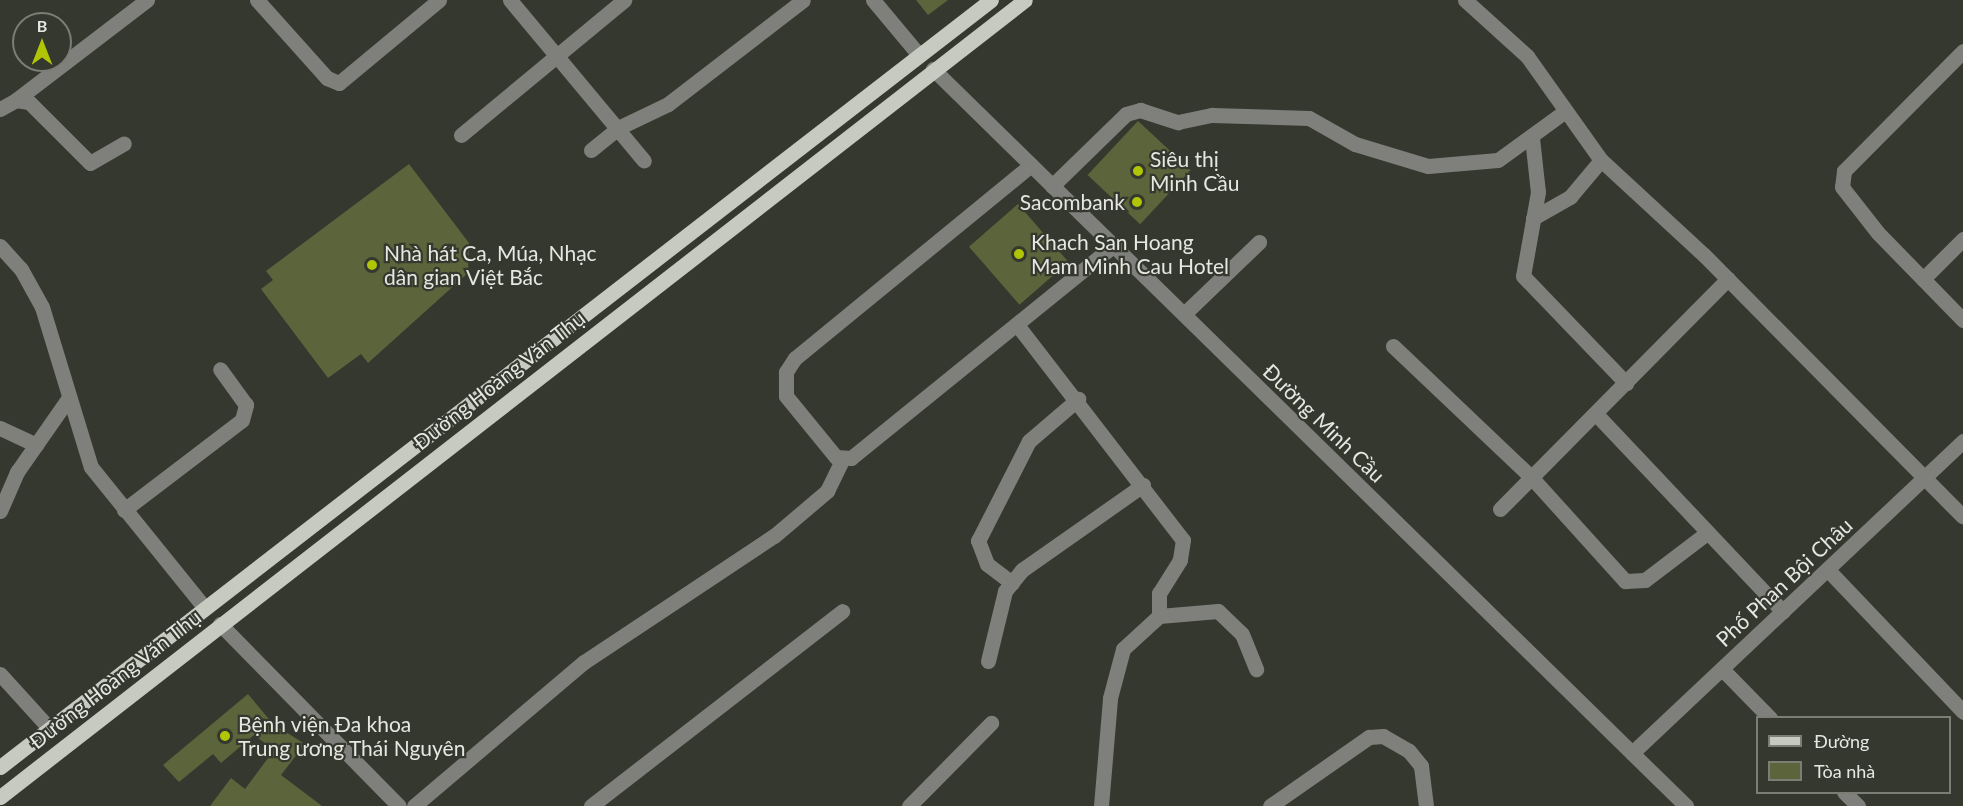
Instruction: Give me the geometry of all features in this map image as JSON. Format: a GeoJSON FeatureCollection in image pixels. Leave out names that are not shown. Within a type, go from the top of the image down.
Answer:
{"type":"FeatureCollection","features":[{"type":"Feature","properties":{"kind":"main road","name":"Đường Hoàng Văn Thụ"},"geometry":{"type":"LineString","coordinates":[[0,767],[575,317],[991,0]]}},
{"type":"Feature","properties":{"kind":"main road","name":"Đường Hoàng Văn Thụ"},"geometry":{"type":"LineString","coordinates":[[0,797],[933,69],[1025,0]]}},
{"type":"Feature","properties":{"kind":"main road"},"geometry":{"type":"LineString","coordinates":[[919,55],[933,69]]}},
{"type":"Feature","properties":{"kind":"main road"},"geometry":{"type":"LineString","coordinates":[[575,317],[589,337]]}},
{"type":"Feature","properties":{"kind":"main road"},"geometry":{"type":"LineString","coordinates":[[204,607],[220,624]]}},
{"type":"Feature","properties":{"kind":"street"},"geometry":{"type":"LineString","coordinates":[[0,109],[16,100],[147,0]]}},
{"type":"Feature","properties":{"kind":"street"},"geometry":{"type":"LineString","coordinates":[[257,0],[327,78],[339,83],[439,0]]}},
{"type":"Feature","properties":{"kind":"street"},"geometry":{"type":"LineString","coordinates":[[510,0],[558,53],[644,161]]}},
{"type":"Feature","properties":{"kind":"street"},"geometry":{"type":"LineString","coordinates":[[461,135],[624,0]]}},
{"type":"Feature","properties":{"kind":"street"},"geometry":{"type":"LineString","coordinates":[[591,150],[618,128],[668,104],[803,0]]}},
{"type":"Feature","properties":{"kind":"street"},"geometry":{"type":"LineString","coordinates":[[873,0],[919,55]]}},
{"type":"Feature","properties":{"kind":"street"},"geometry":{"type":"LineString","coordinates":[[1465,0],[1527,56],[1564,112],[1600,160],[1728,279],[1963,517]]}},
{"type":"Feature","properties":{"kind":"street"},"geometry":{"type":"LineString","coordinates":[[1963,51],[1842,179],[1848,200],[1963,320]]}},
{"type":"Feature","properties":{"kind":"street","name":"Đường Minh Cầu"},"geometry":{"type":"LineString","coordinates":[[933,69],[1686,806]]}},
{"type":"Feature","properties":{"kind":"street"},"geometry":{"type":"LineString","coordinates":[[16,100],[29,102],[90,163],[124,143]]}},
{"type":"Feature","properties":{"kind":"street"},"geometry":{"type":"LineString","coordinates":[[1052,186],[1126,114],[1140,110],[1178,122],[1212,115],[1309,118],[1355,144],[1428,166],[1497,160],[1532,138],[1564,112]]}},
{"type":"Feature","properties":{"kind":"street"},"geometry":{"type":"LineString","coordinates":[[1532,138],[1538,192],[1522,276],[1626,383]]}},
{"type":"Feature","properties":{"kind":"street"},"geometry":{"type":"LineString","coordinates":[[1533,218],[1570,197],[1600,160]]}},
{"type":"Feature","properties":{"kind":"street"},"geometry":{"type":"LineString","coordinates":[[842,460],[786,396],[786,372],[795,358],[1031,165]]}},
{"type":"Feature","properties":{"kind":"street"},"geometry":{"type":"LineString","coordinates":[[1923,279],[1963,239]]}},
{"type":"Feature","properties":{"kind":"street"},"geometry":{"type":"LineString","coordinates":[[1184,314],[1259,242]]}},
{"type":"Feature","properties":{"kind":"street"},"geometry":{"type":"LineString","coordinates":[[0,246],[21,269],[42,306],[68,399],[91,467],[204,607]]}},
{"type":"Feature","properties":{"kind":"street"},"geometry":{"type":"LineString","coordinates":[[414,806],[584,662],[774,536],[827,491],[842,460],[1018,326],[1113,246]]}},
{"type":"Feature","properties":{"kind":"street"},"geometry":{"type":"LineString","coordinates":[[1500,509],[1728,279]]}},
{"type":"Feature","properties":{"kind":"street"},"geometry":{"type":"LineString","coordinates":[[1018,326],[1078,399],[1183,540],[1179,560],[1160,593],[1159,616]]}},
{"type":"Feature","properties":{"kind":"street"},"geometry":{"type":"LineString","coordinates":[[1393,346],[1532,478],[1631,583],[1645,580],[1707,533]]}},
{"type":"Feature","properties":{"kind":"street"},"geometry":{"type":"LineString","coordinates":[[124,510],[242,420],[246,405],[220,369]]}},
{"type":"Feature","properties":{"kind":"street"},"geometry":{"type":"LineString","coordinates":[[0,512],[36,445],[68,399]]}},
{"type":"Feature","properties":{"kind":"street"},"geometry":{"type":"LineString","coordinates":[[1012,583],[987,564],[978,541],[1029,441],[1078,399]]}},
{"type":"Feature","properties":{"kind":"street"},"geometry":{"type":"LineString","coordinates":[[1596,414],[1783,612]]}},
{"type":"Feature","properties":{"kind":"street"},"geometry":{"type":"LineString","coordinates":[[0,428],[36,445]]}},
{"type":"Feature","properties":{"kind":"street","name":"Phố Phan Bội Châu"},"geometry":{"type":"LineString","coordinates":[[1632,753],[1963,441]]}},
{"type":"Feature","properties":{"kind":"street"},"geometry":{"type":"LineString","coordinates":[[988,662],[997,614],[1012,583],[1022,570],[1143,485]]}},
{"type":"Feature","properties":{"kind":"street"},"geometry":{"type":"LineString","coordinates":[[1828,570],[1963,712]]}},
{"type":"Feature","properties":{"kind":"street"},"geometry":{"type":"LineString","coordinates":[[591,806],[842,611]]}},
{"type":"Feature","properties":{"kind":"street"},"geometry":{"type":"LineString","coordinates":[[1101,806],[1110,698],[1123,649],[1159,616],[1218,611],[1242,634],[1256,669]]}},
{"type":"Feature","properties":{"kind":"street"},"geometry":{"type":"LineString","coordinates":[[220,624],[399,806]]}},
{"type":"Feature","properties":{"kind":"street"},"geometry":{"type":"LineString","coordinates":[[1722,669],[1769,716]]}},
{"type":"Feature","properties":{"kind":"street"},"geometry":{"type":"LineString","coordinates":[[0,674],[49,728]]}},
{"type":"Feature","properties":{"kind":"street"},"geometry":{"type":"LineString","coordinates":[[909,806],[991,723]]}},
{"type":"Feature","properties":{"kind":"street"},"geometry":{"type":"LineString","coordinates":[[1270,806],[1369,737],[1383,736],[1409,751],[1421,766],[1426,806]]}},
{"type":"Feature","properties":{"kind":"street"},"geometry":{"type":"LineString","coordinates":[[1846,794],[1858,806]]}},
{"type":"Feature","properties":{"kind":"building"},"geometry":{"type":"Polygon","coordinates":[[[916,0],[948,0],[928,15],[916,0]]]}},
{"type":"Feature","properties":{"kind":"building","name":"Siêu thị Minh Cầu"},"geometry":{"type":"Polygon","coordinates":[[[1138,121],[1191,170],[1140,224],[1088,175],[1138,121]]]}},
{"type":"Feature","properties":{"kind":"building","name":"Nhà hát Ca, Múa, Nhạc dân gian Việt Bắc"},"geometry":{"type":"Polygon","coordinates":[[[409,164],[469,243],[468,273],[368,363],[361,354],[328,378],[261,289],[273,280],[266,271],[409,164]]]}},
{"type":"Feature","properties":{"kind":"building","name":"Khach San Hoang Mam Minh Cau Hotel"},"geometry":{"type":"Polygon","coordinates":[[[1018,204],[1069,262],[1019,305],[969,247],[1018,204]]]}},
{"type":"Feature","properties":{"kind":"building"},"geometry":{"type":"Polygon","coordinates":[[[248,694],[273,724],[305,744],[281,775],[322,806],[210,806],[231,778],[245,789],[274,750],[254,735],[221,763],[213,754],[179,782],[163,765],[248,694]]]}},
{"type":"Feature","properties":{"kind":"place","name":"Siêu thị Minh Cầu"},"geometry":{"type":"Point","coordinates":[1138,171]}},
{"type":"Feature","properties":{"kind":"place","name":"Sacombank"},"geometry":{"type":"Point","coordinates":[1137,202]}},
{"type":"Feature","properties":{"kind":"place","name":"Khach San Hoang Mam Minh Cau Hotel"},"geometry":{"type":"Point","coordinates":[1019,254]}},
{"type":"Feature","properties":{"kind":"place","name":"Nhà hát Ca, Múa, Nhạc dân gian Việt Bắc"},"geometry":{"type":"Point","coordinates":[372,265]}},
{"type":"Feature","properties":{"kind":"place","name":"Bệnh viện Đa khoa Trung ương Thái Nguyên"},"geometry":{"type":"Point","coordinates":[225,736]}}]}
